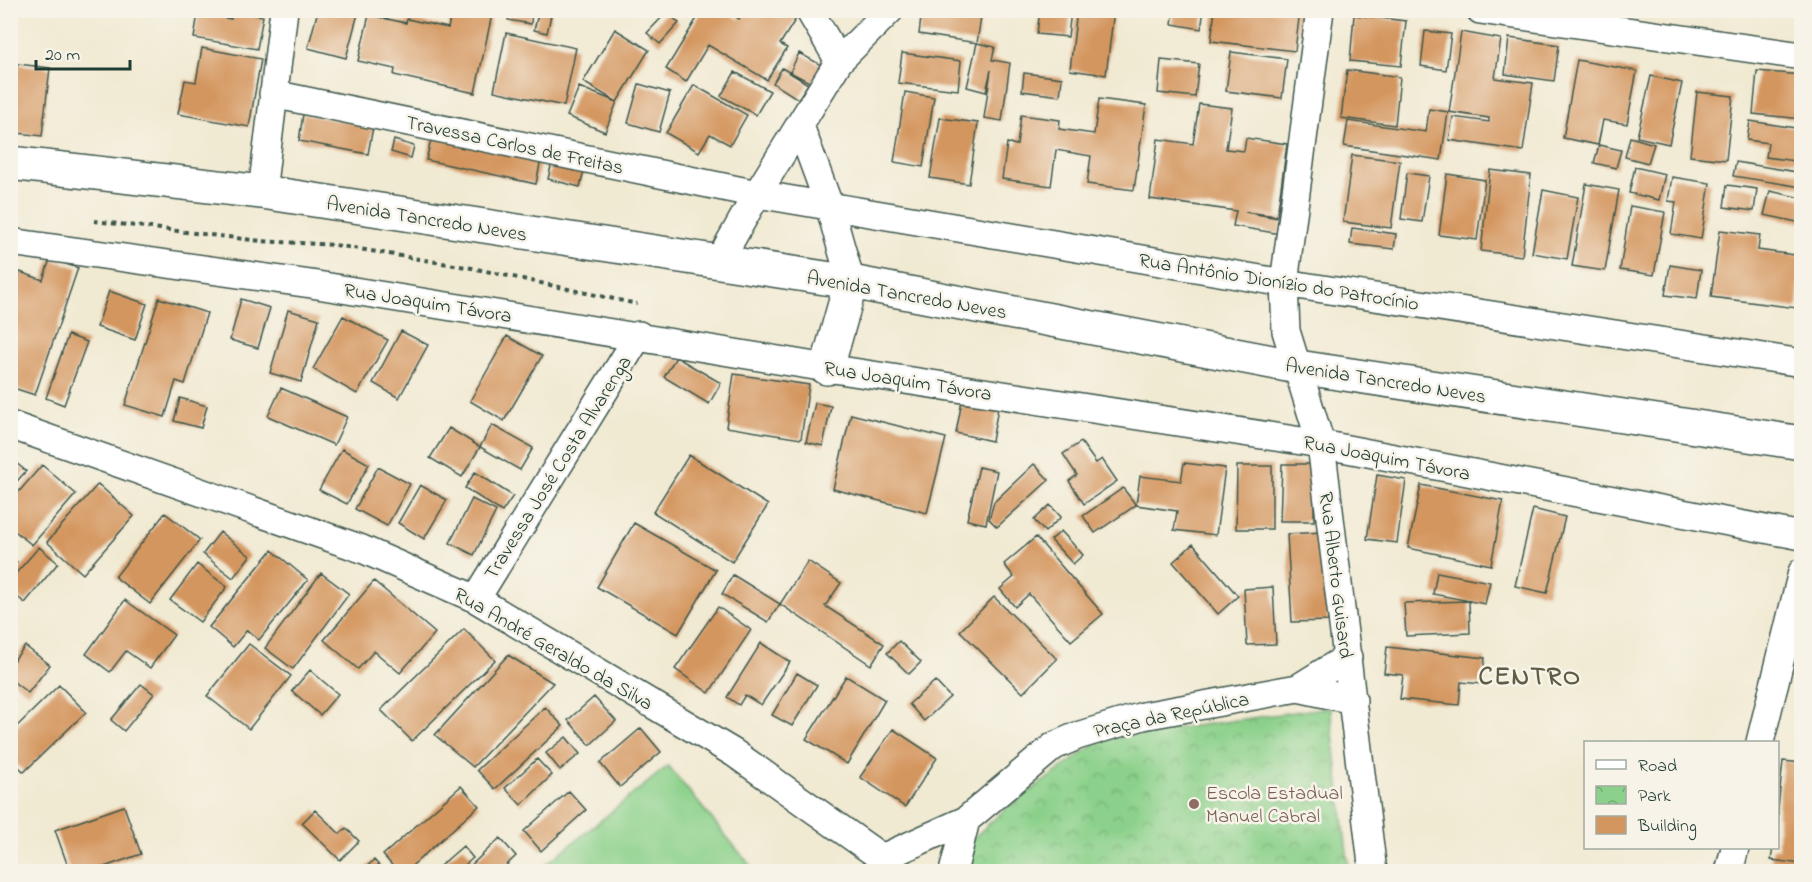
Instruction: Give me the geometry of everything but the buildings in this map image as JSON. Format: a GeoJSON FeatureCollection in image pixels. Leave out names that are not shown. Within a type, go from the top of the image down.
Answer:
{"type":"FeatureCollection","features":[{"type":"Feature","properties":{"kind":"main road","name":"Avenida Tancredo Neves"},"geometry":{"type":"LineString","coordinates":[[10,163],[262,192],[851,282],[1298,367],[1802,443]]}},
{"type":"Feature","properties":{"kind":"main road"},"geometry":{"type":"LineString","coordinates":[[827,368],[851,282]]}},
{"type":"Feature","properties":{"kind":"street"},"geometry":{"type":"LineString","coordinates":[[262,192],[284,10]]}},
{"type":"Feature","properties":{"kind":"street"},"geometry":{"type":"LineString","coordinates":[[809,10],[839,61]]}},
{"type":"Feature","properties":{"kind":"street"},"geometry":{"type":"LineString","coordinates":[[718,262],[839,61],[890,10]]}},
{"type":"Feature","properties":{"kind":"street","name":"Rua Alberto Guisard"},"geometry":{"type":"LineString","coordinates":[[1320,10],[1284,283],[1286,331],[1321,444],[1373,872]]}},
{"type":"Feature","properties":{"kind":"street"},"geometry":{"type":"LineString","coordinates":[[1480,10],[1802,57]]}},
{"type":"Feature","properties":{"kind":"street","name":"Travessa Carlos de Freitas"},"geometry":{"type":"LineString","coordinates":[[273,94],[757,194]]}},
{"type":"Feature","properties":{"kind":"street"},"geometry":{"type":"LineString","coordinates":[[800,126],[829,205],[851,282]]}},
{"type":"Feature","properties":{"kind":"street","name":"Rua Antônio Dionízio do Patrocínio"},"geometry":{"type":"LineString","coordinates":[[757,194],[1284,283],[1802,363]]}},
{"type":"Feature","properties":{"kind":"street","name":"Rua Joaquim Távora"},"geometry":{"type":"LineString","coordinates":[[10,242],[311,284],[639,335],[827,368],[1321,444],[1802,536]]}},
{"type":"Feature","properties":{"kind":"street","name":"Travessa José Costa Alvarenga"},"geometry":{"type":"LineString","coordinates":[[476,599],[639,335]]}},
{"type":"Feature","properties":{"kind":"street","name":"Rua André Geraldo da Silva"},"geometry":{"type":"LineString","coordinates":[[10,425],[362,549],[476,599],[734,753],[889,865]]}},
{"type":"Feature","properties":{"kind":"street"},"geometry":{"type":"LineString","coordinates":[[1760,741],[1802,572]]}},
{"type":"Feature","properties":{"kind":"street","name":"Praça da República"},"geometry":{"type":"LineString","coordinates":[[889,865],[966,820],[1054,746],[1077,736],[1143,716],[1298,688],[1348,657]]}},
{"type":"Feature","properties":{"kind":"street","name":"Praça da República"},"geometry":{"type":"LineString","coordinates":[[1298,688],[1353,700]]}},
{"type":"Feature","properties":{"kind":"street"},"geometry":{"type":"LineString","coordinates":[[953,872],[966,820]]}},
{"type":"Feature","properties":{"kind":"street"},"geometry":{"type":"LineString","coordinates":[[1729,872],[1735,849]]}},
{"type":"Feature","properties":{"kind":"path"},"geometry":{"type":"LineString","coordinates":[[85,220],[261,241],[335,245],[472,268],[639,305]]}},
{"type":"Feature","properties":{"kind":"green space","name":"Escola Estadual Manuel Cabral"},"geometry":{"type":"Polygon","coordinates":[[[1330,707],[1349,871],[950,872],[945,864],[1004,810],[1102,739],[1330,707]]]}},
{"type":"Feature","properties":{"kind":"green space"},"geometry":{"type":"Polygon","coordinates":[[[668,766],[755,871],[538,871],[668,766]]]}},
{"type":"Feature","properties":{"kind":"place","name":"Escola Estadual Manuel Cabral"},"geometry":{"type":"Point","coordinates":[1194,804]}},
{"type":"Feature","properties":{"kind":"district","name":"CENTRO"},"geometry":{"type":"Point","coordinates":[1530,675]}}]}
